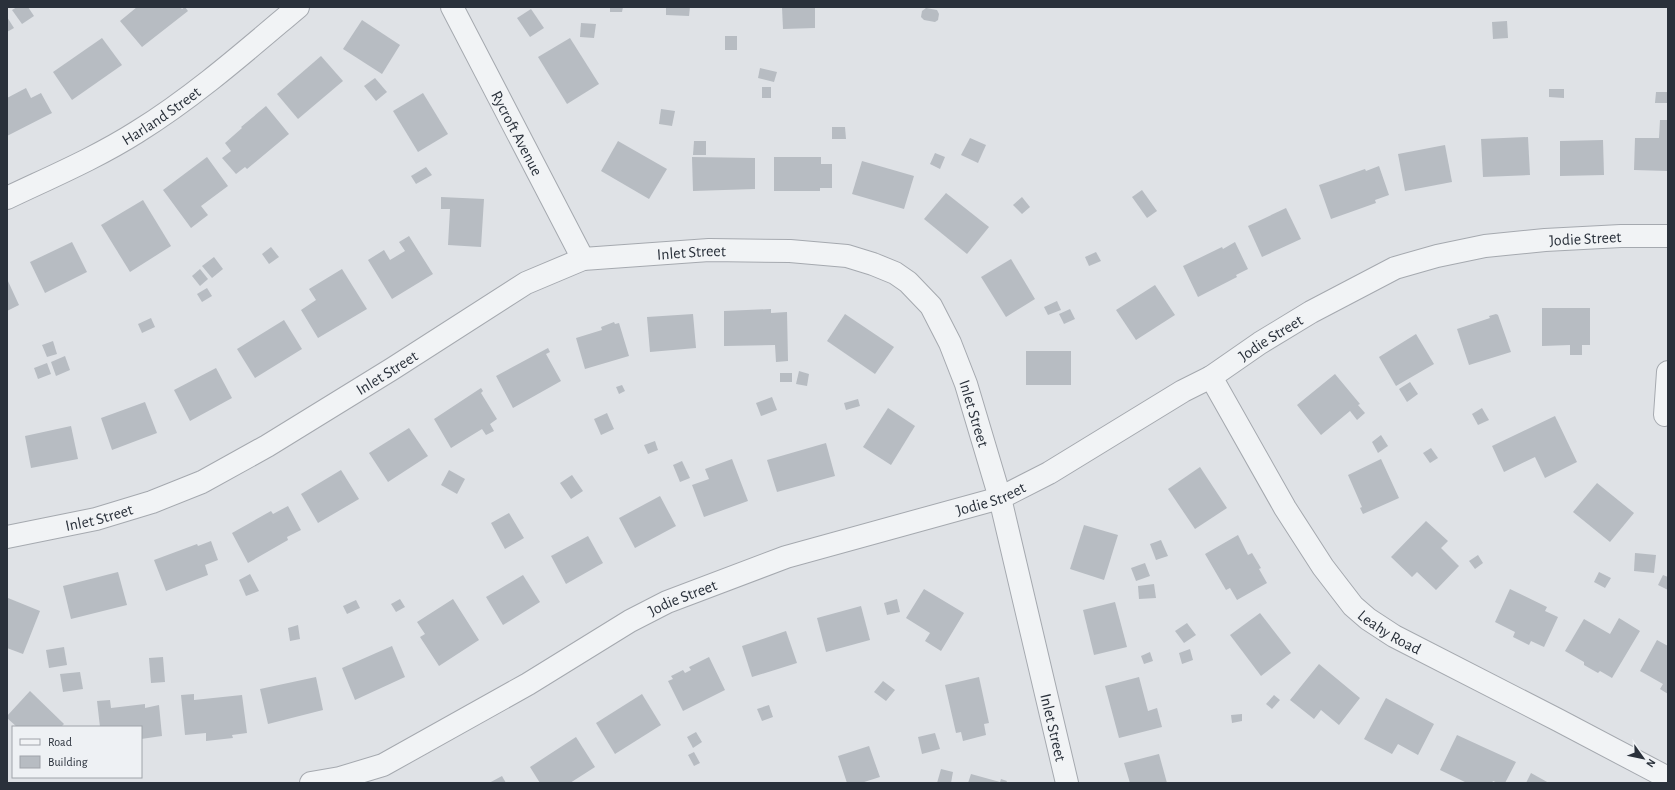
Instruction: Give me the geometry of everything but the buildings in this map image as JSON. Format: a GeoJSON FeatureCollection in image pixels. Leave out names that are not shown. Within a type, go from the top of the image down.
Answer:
{"type":"FeatureCollection","features":[{"type":"Feature","properties":{"kind":"street","name":"Harland Street"},"geometry":{"type":"LineString","coordinates":[[7,198],[97,156],[138,132],[179,104],[234,61],[298,7]]}},
{"type":"Feature","properties":{"kind":"street","name":"Rycroft Avenue"},"geometry":{"type":"LineString","coordinates":[[452,7],[583,258]]}},
{"type":"Feature","properties":{"kind":"street","name":"Jodie Street"},"geometry":{"type":"LineString","coordinates":[[311,783],[340,778],[383,765],[528,684],[630,621],[666,602],[786,557],[1000,498],[1049,473],[1183,391],[1210,377],[1260,343],[1305,316],[1395,268],[1437,256],[1485,246],[1545,240],[1621,236],[1668,236]]}},
{"type":"Feature","properties":{"kind":"street","name":"Inlet Street"},"geometry":{"type":"LineString","coordinates":[[7,537],[96,519],[152,502],[202,482],[273,442],[392,369],[526,283],[583,258],[709,250],[790,251],[847,256],[895,273],[908,282],[931,306],[950,343],[966,384],[1000,498],[1067,783]]}},
{"type":"Feature","properties":{"kind":"street"},"geometry":{"type":"LineString","coordinates":[[1665,415],[1668,372]]}},
{"type":"Feature","properties":{"kind":"street","name":"Leahy Road"},"geometry":{"type":"LineString","coordinates":[[1210,377],[1322,567],[1353,606],[1368,619],[1394,636],[1668,778]]}}]}
